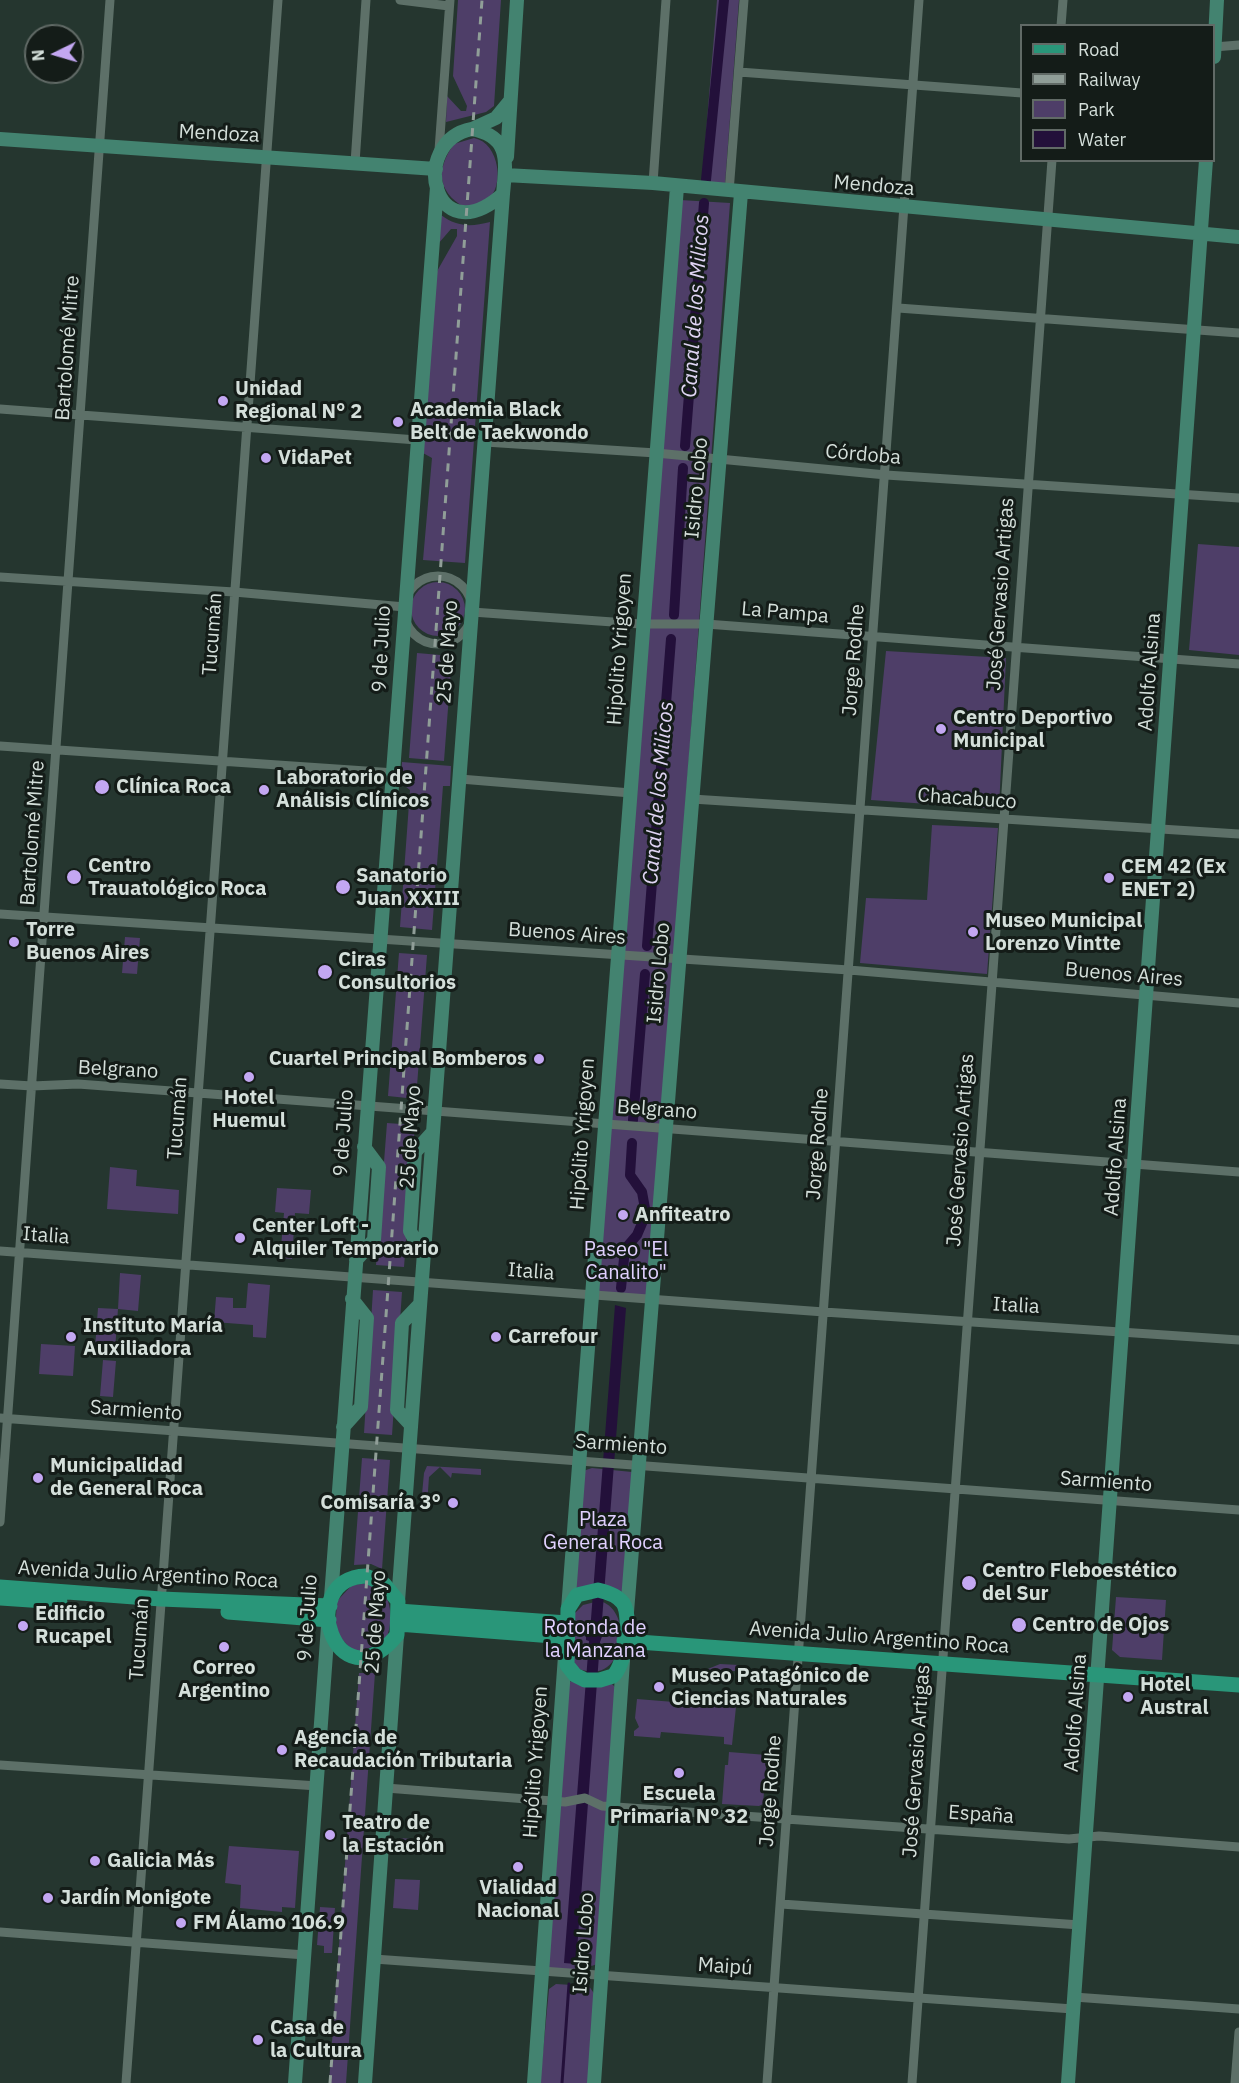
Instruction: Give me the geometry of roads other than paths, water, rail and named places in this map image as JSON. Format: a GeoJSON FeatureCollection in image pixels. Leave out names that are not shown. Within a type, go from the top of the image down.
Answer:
{"type":"FeatureCollection","features":[{"type":"Feature","properties":{"kind":"main road"},"geometry":{"type":"LineString","coordinates":[[510,101],[496,118],[472,129],[458,132],[439,150],[436,169],[437,187],[452,210],[465,214],[483,210],[503,194],[507,159],[517,0]]}},
{"type":"Feature","properties":{"kind":"main road"},"geometry":{"type":"LineString","coordinates":[[1215,31],[1217,0]]}},
{"type":"Feature","properties":{"kind":"main road"},"geometry":{"type":"LineString","coordinates":[[472,129],[484,132],[498,140],[507,159]]}},
{"type":"Feature","properties":{"kind":"main road","name":"Mendoza"},"geometry":{"type":"LineString","coordinates":[[0,139],[436,169]]}},
{"type":"Feature","properties":{"kind":"main road","name":"Adolfo Alsina"},"geometry":{"type":"LineString","coordinates":[[1068,2083],[1206,162]]}},
{"type":"Feature","properties":{"kind":"main road","name":"Mendoza"},"geometry":{"type":"LineString","coordinates":[[505,175],[653,183],[1239,237]]}},
{"type":"Feature","properties":{"kind":"main road","name":"9 de Julio"},"geometry":{"type":"LineString","coordinates":[[295,2083],[343,1427],[361,1407],[367,1318],[352,1299],[395,773],[405,607],[437,187]]}},
{"type":"Feature","properties":{"kind":"main road","name":"Hipólito Yrigoyen"},"geometry":{"type":"LineString","coordinates":[[534,2083],[631,793],[641,624],[677,187]]}},
{"type":"Feature","properties":{"kind":"main road","name":"Isidro Lobo"},"geometry":{"type":"LineString","coordinates":[[627,1612],[719,460],[735,192]]}},
{"type":"Feature","properties":{"kind":"main road","name":"25 de Mayo"},"geometry":{"type":"LineString","coordinates":[[365,2083],[410,1447],[411,1425],[397,1410],[402,1323],[420,1304],[423,1255],[410,1231],[415,1152],[433,1132],[503,194]]}},
{"type":"Feature","properties":{"kind":"main road"},"geometry":{"type":"LineString","coordinates":[[366,1576],[384,1584],[398,1618],[379,1653],[360,1658],[340,1650],[329,1612],[346,1580],[366,1576]]}},
{"type":"Feature","properties":{"kind":"main road","name":"Avenida Julio Argentino Roca"},"geometry":{"type":"LineString","coordinates":[[0,1587],[160,1604]]}},
{"type":"Feature","properties":{"kind":"main road"},"geometry":{"type":"LineString","coordinates":[[398,1618],[567,1623],[577,1595],[598,1590],[616,1596],[627,1612],[623,1661],[613,1676],[589,1681],[580,1679],[570,1671],[565,1656]]}},
{"type":"Feature","properties":{"kind":"main road","name":"Avenida Julio Argentino Roca"},"geometry":{"type":"LineString","coordinates":[[0,1598],[329,1612]]}},
{"type":"Feature","properties":{"kind":"main road","name":"Avenida Julio Argentino Roca"},"geometry":{"type":"LineString","coordinates":[[625,1637],[1098,1671],[1239,1686]]}},
{"type":"Feature","properties":{"kind":"main road","name":"Isidro Lobo"},"geometry":{"type":"LineString","coordinates":[[594,2083],[623,1661]]}},
{"type":"Feature","properties":{"kind":"main road","name":"Avenida Julio Argentino Roca"},"geometry":{"type":"LineString","coordinates":[[1098,1671],[1239,1676]]}},
{"type":"Feature","properties":{"kind":"street","name":"Bartolomé Mitre"},"geometry":{"type":"LineString","coordinates":[[0,1522],[4,1418],[21,1252],[110,0]]}},
{"type":"Feature","properties":{"kind":"street","name":"Tucumán"},"geometry":{"type":"LineString","coordinates":[[126,2083],[278,0]]}},
{"type":"Feature","properties":{"kind":"street"},"geometry":{"type":"LineString","coordinates":[[355,163],[366,0]]}},
{"type":"Feature","properties":{"kind":"street"},"geometry":{"type":"LineString","coordinates":[[400,0],[449,3],[439,150]]}},
{"type":"Feature","properties":{"kind":"street"},"geometry":{"type":"LineString","coordinates":[[653,183],[666,0]]}},
{"type":"Feature","properties":{"kind":"street"},"geometry":{"type":"LineString","coordinates":[[735,192],[744,0]]}},
{"type":"Feature","properties":{"kind":"street","name":"Jorge Rodhe"},"geometry":{"type":"LineString","coordinates":[[767,2083],[919,0]]}},
{"type":"Feature","properties":{"kind":"street"},"geometry":{"type":"LineString","coordinates":[[1061,24],[1063,0]]}},
{"type":"Feature","properties":{"kind":"street"},"geometry":{"type":"LineString","coordinates":[[1215,47],[1239,45]]}},
{"type":"Feature","properties":{"kind":"street"},"geometry":{"type":"LineString","coordinates":[[739,72],[1020,93]]}},
{"type":"Feature","properties":{"kind":"street","name":"José Gervasio Artigas"},"geometry":{"type":"LineString","coordinates":[[912,2083],[1052,162]]}},
{"type":"Feature","properties":{"kind":"street"},"geometry":{"type":"LineString","coordinates":[[898,308],[1239,333]]}},
{"type":"Feature","properties":{"kind":"street"},"geometry":{"type":"LineString","coordinates":[[0,409],[417,440]]}},
{"type":"Feature","properties":{"kind":"street","name":"Córdoba"},"geometry":{"type":"LineString","coordinates":[[485,442],[656,453],[886,475],[1239,498]]}},
{"type":"Feature","properties":{"kind":"street"},"geometry":{"type":"LineString","coordinates":[[440,576],[453,579],[464,587],[470,599],[472,612],[467,627],[457,638],[435,643],[421,639],[410,628],[405,607],[413,587],[425,578],[440,576]]}},
{"type":"Feature","properties":{"kind":"street"},"geometry":{"type":"LineString","coordinates":[[0,577],[234,592],[405,607]]}},
{"type":"Feature","properties":{"kind":"street","name":"La Pampa"},"geometry":{"type":"LineString","coordinates":[[472,612],[641,624],[706,624],[1239,664]]}},
{"type":"Feature","properties":{"kind":"street"},"geometry":{"type":"LineString","coordinates":[[0,746],[395,773]]}},
{"type":"Feature","properties":{"kind":"street"},"geometry":{"type":"LineString","coordinates":[[460,779],[631,793]]}},
{"type":"Feature","properties":{"kind":"street","name":"Chacabuco"},"geometry":{"type":"LineString","coordinates":[[692,800],[1239,834]]}},
{"type":"Feature","properties":{"kind":"street","name":"Buenos Aires"},"geometry":{"type":"LineString","coordinates":[[0,914],[849,970],[1239,1003]]}},
{"type":"Feature","properties":{"kind":"street","name":"Belgrano"},"geometry":{"type":"LineString","coordinates":[[0,1084],[32,1086],[78,1084],[1239,1172]]}},
{"type":"Feature","properties":{"kind":"street","name":"Italia"},"geometry":{"type":"LineString","coordinates":[[0,1251],[824,1312],[1239,1340]]}},
{"type":"Feature","properties":{"kind":"street","name":"Sarmiento"},"geometry":{"type":"LineString","coordinates":[[4,1418],[1239,1510]]}},
{"type":"Feature","properties":{"kind":"street"},"geometry":{"type":"LineString","coordinates":[[0,1765],[318,1786]]}},
{"type":"Feature","properties":{"kind":"street"},"geometry":{"type":"LineString","coordinates":[[386,1788],[554,1801]]}},
{"type":"Feature","properties":{"kind":"street","name":"España"},"geometry":{"type":"LineString","coordinates":[[554,1801],[585,1798],[598,1805],[613,1807],[1069,1839],[1239,1847]]}},
{"type":"Feature","properties":{"kind":"street"},"geometry":{"type":"LineString","coordinates":[[781,1904],[1080,1925]]}},
{"type":"Feature","properties":{"kind":"street"},"geometry":{"type":"LineString","coordinates":[[0,1932],[305,1955]]}},
{"type":"Feature","properties":{"kind":"street","name":"Maipú"},"geometry":{"type":"LineString","coordinates":[[374,1959],[918,1998],[1239,2009]]}},
{"type":"Feature","properties":{"kind":"street"},"geometry":{"type":"LineString","coordinates":[[1235,2083],[1239,2032]]}},
{"type":"Feature","properties":{"kind":"water"},"geometry":{"type":"Polygon","coordinates":[[[615,1305],[626,1308],[601,1633],[603,1634],[600,1642],[576,1964],[564,1963],[589,1641],[586,1640],[586,1632],[590,1632],[615,1305]]]}},
{"type":"Feature","properties":{"kind":"waterway","name":"Canal de los Milicos"},"geometry":{"type":"LineString","coordinates":[[706,180],[724,0]]}},
{"type":"Feature","properties":{"kind":"waterway","name":"Canal de los Milicos"},"geometry":{"type":"LineString","coordinates":[[685,446],[704,203]]}},
{"type":"Feature","properties":{"kind":"waterway","name":"Canal de los Milicos"},"geometry":{"type":"LineString","coordinates":[[674,615],[683,468]]}},
{"type":"Feature","properties":{"kind":"waterway","name":"Canal de los Milicos"},"geometry":{"type":"LineString","coordinates":[[647,946],[671,639]]}},
{"type":"Feature","properties":{"kind":"waterway","name":"Canal de los Milicos"},"geometry":{"type":"LineString","coordinates":[[633,1120],[645,974]]}},
{"type":"Feature","properties":{"kind":"waterway","name":"Canal de los Milicos"},"geometry":{"type":"LineString","coordinates":[[621,1288],[625,1249],[637,1235],[646,1214],[642,1192],[630,1175],[632,1143]]}},
{"type":"Feature","properties":{"kind":"waterway","name":"Canal de los Milicos"},"geometry":{"type":"LineString","coordinates":[[562,2083],[569,1984]]}},
{"type":"Feature","properties":{"kind":"railway"},"geometry":{"type":"LineString","coordinates":[[330,2083],[482,0]]}},
{"type":"Feature","properties":{"kind":"place","name":"Unidad Regional N° 2"},"geometry":{"type":"Point","coordinates":[223,401]}},
{"type":"Feature","properties":{"kind":"place","name":"Academia Black Belt de Taekwondo"},"geometry":{"type":"Point","coordinates":[398,422]}},
{"type":"Feature","properties":{"kind":"place","name":"VidaPet"},"geometry":{"type":"Point","coordinates":[266,458]}},
{"type":"Feature","properties":{"kind":"place","name":"Centro Deportivo Municipal"},"geometry":{"type":"Point","coordinates":[941,729]}},
{"type":"Feature","properties":{"kind":"place","name":"Clínica Roca"},"geometry":{"type":"Point","coordinates":[102,787]}},
{"type":"Feature","properties":{"kind":"place","name":"Laboratorio de Análisis Clínicos"},"geometry":{"type":"Point","coordinates":[264,790]}},
{"type":"Feature","properties":{"kind":"place","name":"Centro Trauatológico Roca"},"geometry":{"type":"Point","coordinates":[74,877]}},
{"type":"Feature","properties":{"kind":"place","name":"CEM 42 (Ex ENET 2)"},"geometry":{"type":"Point","coordinates":[1109,878]}},
{"type":"Feature","properties":{"kind":"place","name":"Sanatorio Juan XXIII"},"geometry":{"type":"Point","coordinates":[343,887]}},
{"type":"Feature","properties":{"kind":"place","name":"Museo Municipal Lorenzo Vintte"},"geometry":{"type":"Point","coordinates":[973,932]}},
{"type":"Feature","properties":{"kind":"place","name":"Torre Buenos Aires"},"geometry":{"type":"Point","coordinates":[14,942]}},
{"type":"Feature","properties":{"kind":"place","name":"Ciras Consultorios"},"geometry":{"type":"Point","coordinates":[325,972]}},
{"type":"Feature","properties":{"kind":"place","name":"Cuartel Principal Bomberos"},"geometry":{"type":"Point","coordinates":[539,1059]}},
{"type":"Feature","properties":{"kind":"place","name":"Hotel Huemul"},"geometry":{"type":"Point","coordinates":[249,1077]}},
{"type":"Feature","properties":{"kind":"place","name":"Anfiteatro"},"geometry":{"type":"Point","coordinates":[623,1215]}},
{"type":"Feature","properties":{"kind":"place","name":"Center Loft - Alquiler Temporario"},"geometry":{"type":"Point","coordinates":[240,1238]}},
{"type":"Feature","properties":{"kind":"place","name":"Instituto María Auxiliadora"},"geometry":{"type":"Point","coordinates":[71,1337]}},
{"type":"Feature","properties":{"kind":"place","name":"Carrefour"},"geometry":{"type":"Point","coordinates":[496,1337]}},
{"type":"Feature","properties":{"kind":"place","name":"Municipalidad de General Roca"},"geometry":{"type":"Point","coordinates":[38,1478]}},
{"type":"Feature","properties":{"kind":"place","name":"Comisaría 3°"},"geometry":{"type":"Point","coordinates":[453,1503]}},
{"type":"Feature","properties":{"kind":"place","name":"Centro Fleboestético del Sur"},"geometry":{"type":"Point","coordinates":[969,1583]}},
{"type":"Feature","properties":{"kind":"place","name":"Centro de Ojos"},"geometry":{"type":"Point","coordinates":[1019,1625]}},
{"type":"Feature","properties":{"kind":"place","name":"Edificio Rucapel"},"geometry":{"type":"Point","coordinates":[23,1626]}},
{"type":"Feature","properties":{"kind":"place","name":"Correo Argentino"},"geometry":{"type":"Point","coordinates":[224,1647]}},
{"type":"Feature","properties":{"kind":"place","name":"Museo Patagónico de Ciencias Naturales"},"geometry":{"type":"Point","coordinates":[659,1687]}},
{"type":"Feature","properties":{"kind":"place","name":"Hotel Austral"},"geometry":{"type":"Point","coordinates":[1128,1697]}},
{"type":"Feature","properties":{"kind":"place","name":"Agencia de Recaudación Tributaria"},"geometry":{"type":"Point","coordinates":[282,1750]}},
{"type":"Feature","properties":{"kind":"place","name":"Escuela Primaria N° 32"},"geometry":{"type":"Point","coordinates":[679,1773]}},
{"type":"Feature","properties":{"kind":"place","name":"Teatro de la Estación"},"geometry":{"type":"Point","coordinates":[330,1835]}},
{"type":"Feature","properties":{"kind":"place","name":"Galicia Más"},"geometry":{"type":"Point","coordinates":[95,1861]}},
{"type":"Feature","properties":{"kind":"place","name":"Vialidad Nacional"},"geometry":{"type":"Point","coordinates":[518,1867]}},
{"type":"Feature","properties":{"kind":"place","name":"Jardín Monigote"},"geometry":{"type":"Point","coordinates":[48,1898]}},
{"type":"Feature","properties":{"kind":"place","name":"FM Álamo 106.9"},"geometry":{"type":"Point","coordinates":[181,1923]}},
{"type":"Feature","properties":{"kind":"place","name":"Casa de la Cultura"},"geometry":{"type":"Point","coordinates":[258,2040]}},
{"type":"Feature","properties":{"kind":"park label","name":"Paseo \"El Canalito\""},"geometry":{"type":"Point","coordinates":[626,1262]}},
{"type":"Feature","properties":{"kind":"park label","name":"Plaza General Roca"},"geometry":{"type":"Point","coordinates":[603,1532]}},
{"type":"Feature","properties":{"kind":"park label","name":"Rotonda de la Manzana"},"geometry":{"type":"Point","coordinates":[595,1640]}}]}
